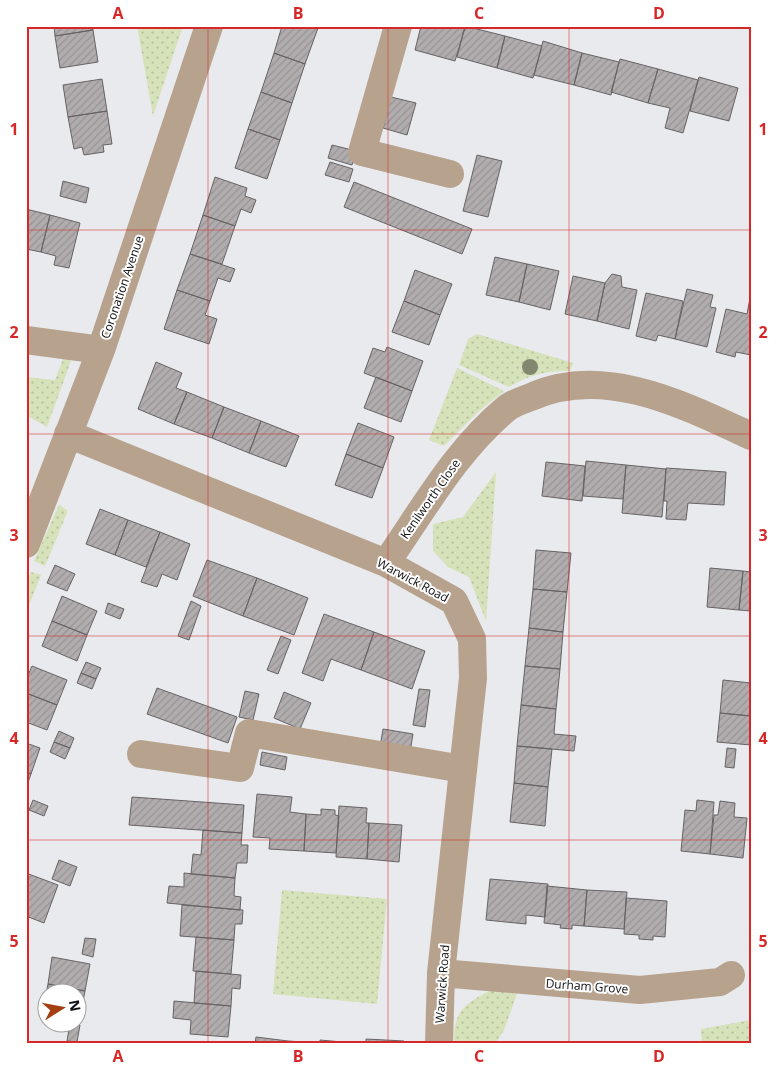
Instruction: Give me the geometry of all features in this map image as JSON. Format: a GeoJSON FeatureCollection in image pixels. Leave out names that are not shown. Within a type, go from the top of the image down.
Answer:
{"type":"FeatureCollection","features":[{"type":"Feature","properties":{"kind":"street","name":"Coronation Avenue"},"geometry":{"type":"LineString","coordinates":[[26,544],[101,350],[210,26]]}},
{"type":"Feature","properties":{"kind":"street"},"geometry":{"type":"LineString","coordinates":[[398,26],[362,152],[450,174]]}},
{"type":"Feature","properties":{"kind":"street"},"geometry":{"type":"LineString","coordinates":[[26,340],[101,350]]}},
{"type":"Feature","properties":{"kind":"street","name":"Kenilworth Close"},"geometry":{"type":"LineString","coordinates":[[386,564],[457,460],[508,407],[546,390],[600,383],[675,401],[751,436]]}},
{"type":"Feature","properties":{"kind":"street","name":"Warwick Road"},"geometry":{"type":"LineString","coordinates":[[68,434],[386,564],[454,601],[472,639],[473,678],[441,973],[439,1044]]}},
{"type":"Feature","properties":{"kind":"street"},"geometry":{"type":"LineString","coordinates":[[141,754],[240,768],[249,733],[463,769]]}},
{"type":"Feature","properties":{"kind":"street","name":"Durham Grove"},"geometry":{"type":"LineString","coordinates":[[441,973],[640,990],[720,982],[731,975]]}},
{"type":"Feature","properties":{"kind":"green space"},"geometry":{"type":"Polygon","coordinates":[[[137,26],[183,26],[153,116],[137,26]]]}},
{"type":"Feature","properties":{"kind":"green space"},"geometry":{"type":"Polygon","coordinates":[[[477,334],[573,363],[570,371],[538,374],[523,379],[509,387],[459,365],[468,339],[477,334]]]}},
{"type":"Feature","properties":{"kind":"green space"},"geometry":{"type":"Polygon","coordinates":[[[65,354],[71,361],[47,427],[26,415],[26,377],[55,380],[65,354]]]}},
{"type":"Feature","properties":{"kind":"green space"},"geometry":{"type":"Polygon","coordinates":[[[457,368],[504,391],[478,412],[444,446],[429,440],[457,368]]]}},
{"type":"Feature","properties":{"kind":"green space"},"geometry":{"type":"Polygon","coordinates":[[[496,472],[486,621],[469,577],[448,567],[433,551],[433,524],[463,517],[496,472]]]}},
{"type":"Feature","properties":{"kind":"green space"},"geometry":{"type":"Polygon","coordinates":[[[59,505],[67,510],[67,513],[45,566],[34,561],[59,505]]]}},
{"type":"Feature","properties":{"kind":"green space"},"geometry":{"type":"Polygon","coordinates":[[[31,572],[41,575],[26,613],[26,583],[31,572]]]}},
{"type":"Feature","properties":{"kind":"green space"},"geometry":{"type":"Polygon","coordinates":[[[282,890],[387,899],[377,1004],[273,994],[282,890]]]}},
{"type":"Feature","properties":{"kind":"green space"},"geometry":{"type":"Polygon","coordinates":[[[491,990],[517,994],[504,1030],[495,1044],[454,1044],[456,1023],[462,1010],[473,1000],[491,990]]]}},
{"type":"Feature","properties":{"kind":"green space"},"geometry":{"type":"Polygon","coordinates":[[[751,1020],[751,1044],[702,1044],[701,1029],[751,1020]]]}},
{"type":"Feature","properties":{"kind":"building"},"geometry":{"type":"Polygon","coordinates":[[[54,26],[93,26],[93,30],[55,36],[54,26]]]}},
{"type":"Feature","properties":{"kind":"building"},"geometry":{"type":"Polygon","coordinates":[[[282,26],[318,28],[305,64],[274,53],[282,26]]]}},
{"type":"Feature","properties":{"kind":"building"},"geometry":{"type":"Polygon","coordinates":[[[421,26],[465,28],[455,61],[415,50],[421,26]]]}},
{"type":"Feature","properties":{"kind":"building"},"geometry":{"type":"Polygon","coordinates":[[[465,26],[505,36],[497,68],[457,57],[465,26]]]}},
{"type":"Feature","properties":{"kind":"building"},"geometry":{"type":"Polygon","coordinates":[[[93,30],[98,62],[60,68],[55,36],[93,30]]]}},
{"type":"Feature","properties":{"kind":"building"},"geometry":{"type":"Polygon","coordinates":[[[505,36],[542,46],[533,78],[497,68],[505,36]]]}},
{"type":"Feature","properties":{"kind":"building"},"geometry":{"type":"Polygon","coordinates":[[[543,41],[582,53],[574,85],[534,75],[543,41]]]}},
{"type":"Feature","properties":{"kind":"building"},"geometry":{"type":"Polygon","coordinates":[[[274,53],[305,64],[292,103],[261,92],[274,53]]]}},
{"type":"Feature","properties":{"kind":"building"},"geometry":{"type":"Polygon","coordinates":[[[582,53],[619,62],[611,95],[574,85],[582,53]]]}},
{"type":"Feature","properties":{"kind":"building"},"geometry":{"type":"Polygon","coordinates":[[[620,59],[658,69],[648,103],[611,92],[620,59]]]}},
{"type":"Feature","properties":{"kind":"building"},"geometry":{"type":"Polygon","coordinates":[[[658,69],[698,80],[683,133],[665,128],[670,108],[648,103],[658,69]]]}},
{"type":"Feature","properties":{"kind":"building"},"geometry":{"type":"Polygon","coordinates":[[[699,77],[738,88],[729,121],[690,111],[699,77]]]}},
{"type":"Feature","properties":{"kind":"building"},"geometry":{"type":"Polygon","coordinates":[[[102,79],[107,111],[68,117],[63,85],[102,79]]]}},
{"type":"Feature","properties":{"kind":"building"},"geometry":{"type":"Polygon","coordinates":[[[261,92],[292,103],[280,140],[248,129],[261,92]]]}},
{"type":"Feature","properties":{"kind":"building"},"geometry":{"type":"Polygon","coordinates":[[[391,97],[416,103],[407,135],[383,128],[391,97]]]}},
{"type":"Feature","properties":{"kind":"building"},"geometry":{"type":"Polygon","coordinates":[[[107,111],[112,144],[103,145],[104,152],[84,155],[82,147],[74,149],[68,117],[107,111]]]}},
{"type":"Feature","properties":{"kind":"building"},"geometry":{"type":"Polygon","coordinates":[[[248,129],[280,140],[267,179],[235,168],[248,129]]]}},
{"type":"Feature","properties":{"kind":"building"},"geometry":{"type":"Polygon","coordinates":[[[332,145],[356,151],[352,165],[328,158],[332,145]]]}},
{"type":"Feature","properties":{"kind":"building"},"geometry":{"type":"Polygon","coordinates":[[[477,155],[502,161],[488,217],[463,211],[477,155]]]}},
{"type":"Feature","properties":{"kind":"building"},"geometry":{"type":"Polygon","coordinates":[[[330,162],[353,169],[349,182],[325,175],[330,162]]]}},
{"type":"Feature","properties":{"kind":"building"},"geometry":{"type":"Polygon","coordinates":[[[215,177],[247,188],[245,196],[256,200],[251,213],[241,209],[235,226],[203,215],[215,177]]]}},
{"type":"Feature","properties":{"kind":"building"},"geometry":{"type":"Polygon","coordinates":[[[63,181],[89,188],[86,203],[60,196],[63,181]]]}},
{"type":"Feature","properties":{"kind":"building"},"geometry":{"type":"Polygon","coordinates":[[[354,182],[472,229],[462,254],[344,207],[354,182]]]}},
{"type":"Feature","properties":{"kind":"building"},"geometry":{"type":"Polygon","coordinates":[[[26,209],[50,215],[41,252],[26,249],[26,209]]]}},
{"type":"Feature","properties":{"kind":"building"},"geometry":{"type":"Polygon","coordinates":[[[50,215],[80,223],[69,268],[54,265],[56,256],[41,252],[50,215]]]}},
{"type":"Feature","properties":{"kind":"building"},"geometry":{"type":"Polygon","coordinates":[[[203,215],[235,226],[222,264],[190,254],[203,215]]]}},
{"type":"Feature","properties":{"kind":"building"},"geometry":{"type":"Polygon","coordinates":[[[190,254],[235,269],[230,282],[218,278],[210,301],[177,290],[190,254]]]}},
{"type":"Feature","properties":{"kind":"building"},"geometry":{"type":"Polygon","coordinates":[[[495,257],[527,264],[519,302],[486,295],[495,257]]]}},
{"type":"Feature","properties":{"kind":"building"},"geometry":{"type":"Polygon","coordinates":[[[527,264],[559,271],[550,310],[519,302],[527,264]]]}},
{"type":"Feature","properties":{"kind":"building"},"geometry":{"type":"Polygon","coordinates":[[[415,270],[452,284],[440,315],[404,301],[415,270]]]}},
{"type":"Feature","properties":{"kind":"building"},"geometry":{"type":"Polygon","coordinates":[[[612,274],[621,276],[622,287],[637,290],[629,329],[597,321],[605,283],[612,274]]]}},
{"type":"Feature","properties":{"kind":"building"},"geometry":{"type":"Polygon","coordinates":[[[573,276],[605,283],[597,321],[565,314],[573,276]]]}},
{"type":"Feature","properties":{"kind":"building"},"geometry":{"type":"Polygon","coordinates":[[[687,289],[713,295],[710,307],[716,308],[707,347],[675,339],[687,289]]]}},
{"type":"Feature","properties":{"kind":"building"},"geometry":{"type":"Polygon","coordinates":[[[177,290],[210,301],[205,315],[217,319],[209,344],[164,329],[177,290]]]}},
{"type":"Feature","properties":{"kind":"building"},"geometry":{"type":"Polygon","coordinates":[[[646,293],[683,301],[675,339],[658,335],[656,341],[636,336],[646,293]]]}},
{"type":"Feature","properties":{"kind":"building"},"geometry":{"type":"Polygon","coordinates":[[[750,298],[751,355],[736,352],[735,357],[716,352],[726,309],[747,314],[750,298]]]}},
{"type":"Feature","properties":{"kind":"building"},"geometry":{"type":"Polygon","coordinates":[[[404,301],[440,315],[429,345],[392,332],[404,301]]]}},
{"type":"Feature","properties":{"kind":"building"},"geometry":{"type":"Polygon","coordinates":[[[387,347],[423,361],[412,391],[364,373],[373,348],[385,352],[387,347]]]}},
{"type":"Feature","properties":{"kind":"building"},"geometry":{"type":"Polygon","coordinates":[[[156,362],[182,373],[176,388],[187,392],[174,424],[138,409],[156,362]]]}},
{"type":"Feature","properties":{"kind":"building"},"geometry":{"type":"Polygon","coordinates":[[[376,377],[412,391],[401,422],[364,408],[376,377]]]}},
{"type":"Feature","properties":{"kind":"building"},"geometry":{"type":"Polygon","coordinates":[[[187,392],[224,407],[212,438],[174,424],[187,392]]]}},
{"type":"Feature","properties":{"kind":"building"},"geometry":{"type":"Polygon","coordinates":[[[224,407],[261,421],[249,453],[212,438],[224,407]]]}},
{"type":"Feature","properties":{"kind":"building"},"geometry":{"type":"Polygon","coordinates":[[[261,421],[299,436],[286,467],[249,453],[261,421]]]}},
{"type":"Feature","properties":{"kind":"building"},"geometry":{"type":"Polygon","coordinates":[[[358,423],[394,437],[383,468],[346,454],[358,423]]]}},
{"type":"Feature","properties":{"kind":"building"},"geometry":{"type":"Polygon","coordinates":[[[346,454],[383,468],[372,498],[335,485],[346,454]]]}},
{"type":"Feature","properties":{"kind":"building"},"geometry":{"type":"Polygon","coordinates":[[[586,461],[626,465],[623,499],[583,496],[586,461]]]}},
{"type":"Feature","properties":{"kind":"building"},"geometry":{"type":"Polygon","coordinates":[[[546,462],[585,466],[582,501],[542,496],[546,462]]]}},
{"type":"Feature","properties":{"kind":"building"},"geometry":{"type":"Polygon","coordinates":[[[626,465],[666,469],[662,517],[622,513],[626,465]]]}},
{"type":"Feature","properties":{"kind":"building"},"geometry":{"type":"Polygon","coordinates":[[[666,468],[726,472],[724,505],[688,503],[686,520],[666,519],[667,501],[664,501],[666,468]]]}},
{"type":"Feature","properties":{"kind":"building"},"geometry":{"type":"Polygon","coordinates":[[[100,509],[128,520],[115,555],[86,544],[100,509]]]}},
{"type":"Feature","properties":{"kind":"building"},"geometry":{"type":"Polygon","coordinates":[[[128,520],[160,532],[146,567],[115,555],[128,520]]]}},
{"type":"Feature","properties":{"kind":"building"},"geometry":{"type":"Polygon","coordinates":[[[160,532],[190,544],[177,580],[162,574],[157,587],[141,582],[160,532]]]}},
{"type":"Feature","properties":{"kind":"building"},"geometry":{"type":"Polygon","coordinates":[[[536,550],[571,553],[567,592],[533,589],[536,550]]]}},
{"type":"Feature","properties":{"kind":"building"},"geometry":{"type":"Polygon","coordinates":[[[207,560],[257,578],[243,616],[193,596],[207,560]]]}},
{"type":"Feature","properties":{"kind":"building"},"geometry":{"type":"Polygon","coordinates":[[[55,565],[75,574],[67,591],[47,583],[55,565]]]}},
{"type":"Feature","properties":{"kind":"building"},"geometry":{"type":"Polygon","coordinates":[[[710,568],[743,571],[739,610],[707,607],[710,568]]]}},
{"type":"Feature","properties":{"kind":"building"},"geometry":{"type":"Polygon","coordinates":[[[743,571],[751,572],[751,611],[739,610],[743,571]]]}},
{"type":"Feature","properties":{"kind":"building"},"geometry":{"type":"Polygon","coordinates":[[[257,578],[308,598],[294,635],[243,616],[257,578]]]}},
{"type":"Feature","properties":{"kind":"building"},"geometry":{"type":"Polygon","coordinates":[[[533,589],[567,592],[563,632],[529,628],[533,589]]]}},
{"type":"Feature","properties":{"kind":"building"},"geometry":{"type":"Polygon","coordinates":[[[62,596],[97,611],[87,635],[52,621],[62,596]]]}},
{"type":"Feature","properties":{"kind":"building"},"geometry":{"type":"Polygon","coordinates":[[[191,601],[201,606],[189,640],[178,636],[191,601]]]}},
{"type":"Feature","properties":{"kind":"building"},"geometry":{"type":"Polygon","coordinates":[[[108,603],[124,609],[120,619],[105,613],[108,603]]]}},
{"type":"Feature","properties":{"kind":"building"},"geometry":{"type":"Polygon","coordinates":[[[324,614],[374,632],[361,670],[331,659],[323,681],[302,673],[324,614]]]}},
{"type":"Feature","properties":{"kind":"building"},"geometry":{"type":"Polygon","coordinates":[[[52,621],[87,635],[77,661],[42,646],[52,621]]]}},
{"type":"Feature","properties":{"kind":"building"},"geometry":{"type":"Polygon","coordinates":[[[529,628],[563,632],[560,669],[525,666],[529,628]]]}},
{"type":"Feature","properties":{"kind":"building"},"geometry":{"type":"Polygon","coordinates":[[[374,632],[425,651],[412,689],[361,670],[374,632]]]}},
{"type":"Feature","properties":{"kind":"building"},"geometry":{"type":"Polygon","coordinates":[[[281,636],[291,640],[278,674],[267,670],[281,636]]]}},
{"type":"Feature","properties":{"kind":"building"},"geometry":{"type":"Polygon","coordinates":[[[86,662],[101,668],[96,679],[81,673],[86,662]]]}},
{"type":"Feature","properties":{"kind":"building"},"geometry":{"type":"Polygon","coordinates":[[[32,666],[67,680],[57,705],[26,693],[26,680],[32,666]]]}},
{"type":"Feature","properties":{"kind":"building"},"geometry":{"type":"Polygon","coordinates":[[[525,666],[560,669],[556,709],[521,705],[525,666]]]}},
{"type":"Feature","properties":{"kind":"building"},"geometry":{"type":"Polygon","coordinates":[[[81,673],[96,679],[92,689],[77,683],[81,673]]]}},
{"type":"Feature","properties":{"kind":"building"},"geometry":{"type":"Polygon","coordinates":[[[723,680],[751,683],[751,716],[720,713],[723,680]]]}},
{"type":"Feature","properties":{"kind":"building"},"geometry":{"type":"Polygon","coordinates":[[[157,688],[237,717],[228,743],[147,714],[157,688]]]}},
{"type":"Feature","properties":{"kind":"building"},"geometry":{"type":"Polygon","coordinates":[[[419,689],[430,690],[425,727],[413,725],[419,689]]]}},
{"type":"Feature","properties":{"kind":"building"},"geometry":{"type":"Polygon","coordinates":[[[245,691],[259,694],[253,720],[239,717],[245,691]]]}},
{"type":"Feature","properties":{"kind":"building"},"geometry":{"type":"Polygon","coordinates":[[[284,692],[311,703],[300,729],[274,718],[284,692]]]}},
{"type":"Feature","properties":{"kind":"building"},"geometry":{"type":"Polygon","coordinates":[[[26,693],[57,705],[47,730],[26,722],[26,693]]]}},
{"type":"Feature","properties":{"kind":"building"},"geometry":{"type":"Polygon","coordinates":[[[521,705],[556,709],[554,734],[576,736],[574,751],[517,746],[521,705]]]}},
{"type":"Feature","properties":{"kind":"building"},"geometry":{"type":"Polygon","coordinates":[[[720,713],[751,716],[751,745],[717,742],[720,713]]]}},
{"type":"Feature","properties":{"kind":"building"},"geometry":{"type":"Polygon","coordinates":[[[383,729],[413,734],[410,752],[380,747],[383,729]]]}},
{"type":"Feature","properties":{"kind":"building"},"geometry":{"type":"Polygon","coordinates":[[[59,731],[74,738],[70,748],[54,742],[59,731]]]}},
{"type":"Feature","properties":{"kind":"building"},"geometry":{"type":"Polygon","coordinates":[[[54,742],[70,748],[65,759],[50,752],[54,742]]]}},
{"type":"Feature","properties":{"kind":"building"},"geometry":{"type":"Polygon","coordinates":[[[26,743],[40,748],[31,774],[26,772],[26,743]]]}},
{"type":"Feature","properties":{"kind":"building"},"geometry":{"type":"Polygon","coordinates":[[[517,746],[552,749],[548,787],[514,783],[517,746]]]}},
{"type":"Feature","properties":{"kind":"building"},"geometry":{"type":"Polygon","coordinates":[[[727,748],[736,749],[734,768],[725,767],[727,748]]]}},
{"type":"Feature","properties":{"kind":"building"},"geometry":{"type":"Polygon","coordinates":[[[262,752],[287,757],[285,770],[260,765],[262,752]]]}},
{"type":"Feature","properties":{"kind":"building"},"geometry":{"type":"Polygon","coordinates":[[[26,772],[31,774],[26,788],[26,772]]]}},
{"type":"Feature","properties":{"kind":"building"},"geometry":{"type":"Polygon","coordinates":[[[514,783],[548,787],[545,826],[510,822],[514,783]]]}},
{"type":"Feature","properties":{"kind":"building"},"geometry":{"type":"Polygon","coordinates":[[[257,794],[292,797],[290,812],[306,814],[304,851],[269,849],[270,838],[253,837],[257,794]]]}},
{"type":"Feature","properties":{"kind":"building"},"geometry":{"type":"Polygon","coordinates":[[[132,797],[244,805],[242,833],[129,825],[132,797]]]}},
{"type":"Feature","properties":{"kind":"building"},"geometry":{"type":"Polygon","coordinates":[[[33,800],[48,806],[44,816],[29,810],[33,800]]]}},
{"type":"Feature","properties":{"kind":"building"},"geometry":{"type":"Polygon","coordinates":[[[697,800],[714,802],[710,854],[681,851],[685,810],[696,811],[697,800]]]}},
{"type":"Feature","properties":{"kind":"building"},"geometry":{"type":"Polygon","coordinates":[[[720,801],[735,803],[734,817],[747,818],[743,858],[710,854],[714,815],[718,815],[720,801]]]}},
{"type":"Feature","properties":{"kind":"building"},"geometry":{"type":"Polygon","coordinates":[[[339,806],[367,808],[366,823],[369,823],[367,859],[336,857],[339,806]]]}},
{"type":"Feature","properties":{"kind":"building"},"geometry":{"type":"Polygon","coordinates":[[[321,809],[335,810],[335,815],[339,816],[336,853],[304,851],[306,814],[321,815],[321,809]]]}},
{"type":"Feature","properties":{"kind":"building"},"geometry":{"type":"Polygon","coordinates":[[[369,823],[402,825],[399,862],[367,859],[369,823]]]}},
{"type":"Feature","properties":{"kind":"building"},"geometry":{"type":"Polygon","coordinates":[[[203,830],[242,833],[241,845],[248,845],[247,863],[237,863],[235,878],[191,874],[193,854],[201,855],[203,830]]]}},
{"type":"Feature","properties":{"kind":"building"},"geometry":{"type":"Polygon","coordinates":[[[59,860],[77,867],[70,886],[52,879],[59,860]]]}},
{"type":"Feature","properties":{"kind":"building"},"geometry":{"type":"Polygon","coordinates":[[[26,873],[58,885],[44,923],[26,916],[26,873]]]}},
{"type":"Feature","properties":{"kind":"building"},"geometry":{"type":"Polygon","coordinates":[[[184,873],[235,878],[234,896],[241,897],[240,910],[167,903],[169,886],[184,887],[184,873]]]}},
{"type":"Feature","properties":{"kind":"building"},"geometry":{"type":"Polygon","coordinates":[[[490,879],[548,884],[545,917],[526,915],[526,924],[486,920],[490,879]]]}},
{"type":"Feature","properties":{"kind":"building"},"geometry":{"type":"Polygon","coordinates":[[[547,886],[587,890],[584,926],[572,925],[572,929],[560,928],[561,925],[544,923],[547,886]]]}},
{"type":"Feature","properties":{"kind":"building"},"geometry":{"type":"Polygon","coordinates":[[[587,890],[627,892],[624,929],[584,926],[587,890]]]}},
{"type":"Feature","properties":{"kind":"building"},"geometry":{"type":"Polygon","coordinates":[[[626,898],[667,901],[665,937],[653,936],[653,940],[639,939],[639,935],[624,934],[626,898]]]}},
{"type":"Feature","properties":{"kind":"building"},"geometry":{"type":"Polygon","coordinates":[[[182,905],[243,910],[242,924],[235,924],[234,940],[180,936],[182,905]]]}},
{"type":"Feature","properties":{"kind":"building"},"geometry":{"type":"Polygon","coordinates":[[[196,937],[234,940],[231,974],[193,971],[196,937]]]}},
{"type":"Feature","properties":{"kind":"building"},"geometry":{"type":"Polygon","coordinates":[[[85,938],[96,939],[93,957],[82,954],[85,938]]]}},
{"type":"Feature","properties":{"kind":"building"},"geometry":{"type":"Polygon","coordinates":[[[52,957],[90,964],[87,982],[48,982],[52,957]]]}},
{"type":"Feature","properties":{"kind":"building"},"geometry":{"type":"Polygon","coordinates":[[[196,971],[241,975],[240,989],[232,988],[231,1006],[194,1003],[196,971]]]}},
{"type":"Feature","properties":{"kind":"building"},"geometry":{"type":"Polygon","coordinates":[[[174,1001],[231,1006],[228,1037],[190,1034],[191,1020],[173,1018],[174,1001]]]}},
{"type":"Feature","properties":{"kind":"building"},"geometry":{"type":"Polygon","coordinates":[[[68,1032],[79,1032],[77,1042],[67,1041],[68,1032]]]}},
{"type":"Feature","properties":{"kind":"building"},"geometry":{"type":"Polygon","coordinates":[[[256,1037],[288,1041],[288,1044],[255,1044],[256,1037]]]}},
{"type":"Feature","properties":{"kind":"building"},"geometry":{"type":"Polygon","coordinates":[[[366,1039],[404,1041],[404,1044],[366,1044],[366,1039]]]}},
{"type":"Feature","properties":{"kind":"building"},"geometry":{"type":"Polygon","coordinates":[[[320,1040],[354,1043],[354,1044],[320,1044],[320,1040]]]}},
{"type":"Feature","properties":{"kind":"building"},"geometry":{"type":"Polygon","coordinates":[[[288,1041],[320,1043],[320,1044],[288,1044],[288,1041]]]}}]}
